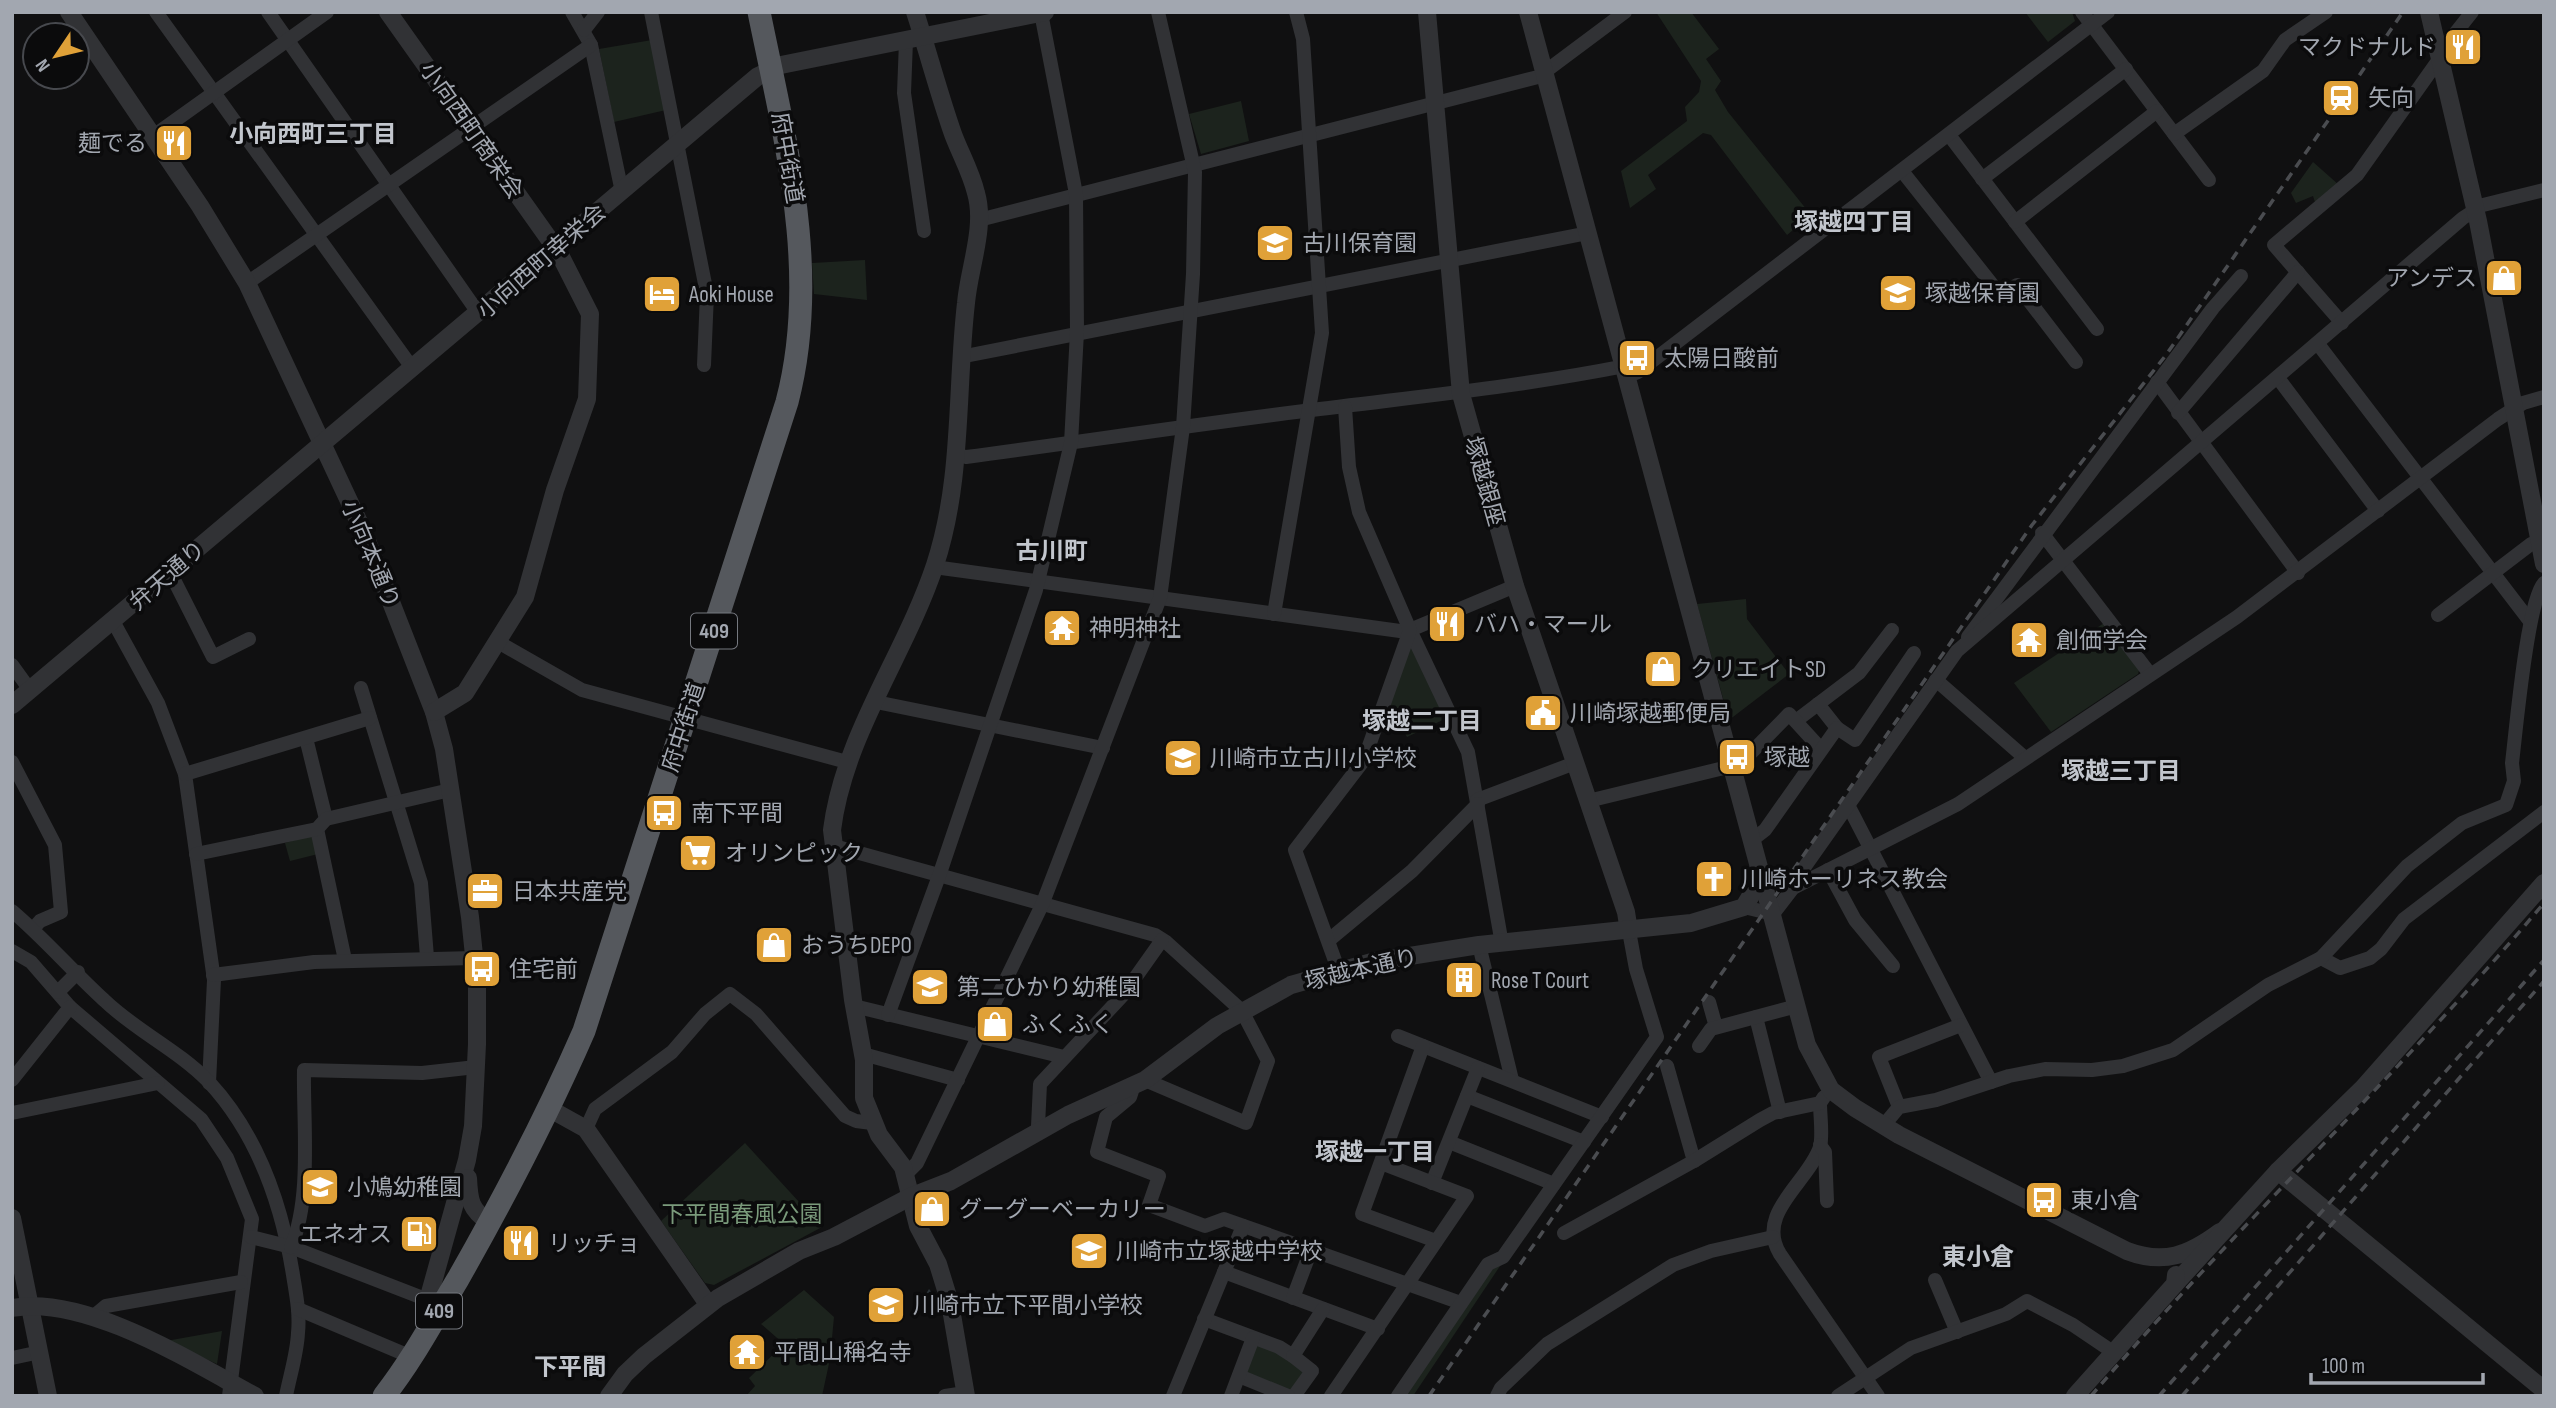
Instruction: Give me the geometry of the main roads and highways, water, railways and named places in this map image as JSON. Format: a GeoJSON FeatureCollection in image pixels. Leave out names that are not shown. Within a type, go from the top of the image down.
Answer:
{"type":"FeatureCollection","features":[{"type":"Feature","properties":{"kind":"highway","name":"府中街道"},"geometry":{"type":"LineString","coordinates":[[745,12],[765,73]]}},
{"type":"Feature","properties":{"kind":"highway","name":"府中街道"},"geometry":{"type":"LineString","coordinates":[[384,1396],[428,1300],[484,1218],[550,1109],[584,1031],[773,409],[788,312],[785,239],[759,12]]}},
{"type":"Feature","properties":{"kind":"highway","name":"府中街道"},"geometry":{"type":"LineString","coordinates":[[384,1396],[413,1358],[539,1104],[573,1025],[680,716]]}},
{"type":"Feature","properties":{"kind":"railway"},"geometry":{"type":"LineString","coordinates":[[1429,1396],[2032,525],[2166,355],[2403,12]]}},
{"type":"Feature","properties":{"kind":"railway"},"geometry":{"type":"LineString","coordinates":[[2091,1396],[2203,1271],[2433,1028],[2544,903]]}},
{"type":"Feature","properties":{"kind":"railway"},"geometry":{"type":"LineString","coordinates":[[2159,1396],[2544,960]]}},
{"type":"Feature","properties":{"kind":"railway"},"geometry":{"type":"LineString","coordinates":[[2182,1396],[2544,981]]}},
{"type":"Feature","properties":{"kind":"place","name":"マクドナルド"},"geometry":{"type":"Point","coordinates":[2463,47]}},
{"type":"Feature","properties":{"kind":"place","name":"矢向"},"geometry":{"type":"Point","coordinates":[2341,98]}},
{"type":"Feature","properties":{"kind":"place","name":"麺でる"},"geometry":{"type":"Point","coordinates":[174,143]}},
{"type":"Feature","properties":{"kind":"place","name":"古川保育園"},"geometry":{"type":"Point","coordinates":[1275,243]}},
{"type":"Feature","properties":{"kind":"place","name":"アンデス"},"geometry":{"type":"Point","coordinates":[2504,278]}},
{"type":"Feature","properties":{"kind":"place","name":"塚越保育園"},"geometry":{"type":"Point","coordinates":[1898,293]}},
{"type":"Feature","properties":{"kind":"place","name":"Aoki House"},"geometry":{"type":"Point","coordinates":[662,294]}},
{"type":"Feature","properties":{"kind":"place","name":"太陽日酸前"},"geometry":{"type":"Point","coordinates":[1637,358]}},
{"type":"Feature","properties":{"kind":"place","name":"バハ・マール"},"geometry":{"type":"Point","coordinates":[1447,624]}},
{"type":"Feature","properties":{"kind":"place","name":"神明神社"},"geometry":{"type":"Point","coordinates":[1062,628]}},
{"type":"Feature","properties":{"kind":"place","name":"創価学会"},"geometry":{"type":"Point","coordinates":[2029,640]}},
{"type":"Feature","properties":{"kind":"place","name":"クリエイトSD"},"geometry":{"type":"Point","coordinates":[1663,669]}},
{"type":"Feature","properties":{"kind":"place","name":"川崎塚越郵便局"},"geometry":{"type":"Point","coordinates":[1543,713]}},
{"type":"Feature","properties":{"kind":"place","name":"塚越"},"geometry":{"type":"Point","coordinates":[1737,757]}},
{"type":"Feature","properties":{"kind":"place","name":"川崎市立古川小学校"},"geometry":{"type":"Point","coordinates":[1183,758]}},
{"type":"Feature","properties":{"kind":"place","name":"南下平間"},"geometry":{"type":"Point","coordinates":[664,813]}},
{"type":"Feature","properties":{"kind":"place","name":"オリンピック"},"geometry":{"type":"Point","coordinates":[698,853]}},
{"type":"Feature","properties":{"kind":"place","name":"川崎ホーリネス教会"},"geometry":{"type":"Point","coordinates":[1714,879]}},
{"type":"Feature","properties":{"kind":"place","name":"日本共産党"},"geometry":{"type":"Point","coordinates":[485,891]}},
{"type":"Feature","properties":{"kind":"place","name":"おうちDEPO"},"geometry":{"type":"Point","coordinates":[774,945]}},
{"type":"Feature","properties":{"kind":"place","name":"住宅前"},"geometry":{"type":"Point","coordinates":[482,969]}},
{"type":"Feature","properties":{"kind":"place","name":"Rose T Court"},"geometry":{"type":"Point","coordinates":[1464,980]}},
{"type":"Feature","properties":{"kind":"place","name":"第二ひかり幼稚園"},"geometry":{"type":"Point","coordinates":[930,987]}},
{"type":"Feature","properties":{"kind":"place","name":"ふくふく"},"geometry":{"type":"Point","coordinates":[995,1024]}},
{"type":"Feature","properties":{"kind":"place","name":"小鳩幼稚園"},"geometry":{"type":"Point","coordinates":[320,1187]}},
{"type":"Feature","properties":{"kind":"place","name":"東小倉"},"geometry":{"type":"Point","coordinates":[2044,1200]}},
{"type":"Feature","properties":{"kind":"place","name":"グーグーベーカリー"},"geometry":{"type":"Point","coordinates":[932,1209]}},
{"type":"Feature","properties":{"kind":"place","name":"エネオス"},"geometry":{"type":"Point","coordinates":[419,1234]}},
{"type":"Feature","properties":{"kind":"place","name":"リッチョ"},"geometry":{"type":"Point","coordinates":[521,1243]}},
{"type":"Feature","properties":{"kind":"place","name":"川崎市立塚越中学校"},"geometry":{"type":"Point","coordinates":[1089,1251]}},
{"type":"Feature","properties":{"kind":"place","name":"川崎市立下平間小学校"},"geometry":{"type":"Point","coordinates":[886,1305]}},
{"type":"Feature","properties":{"kind":"place","name":"平間山稱名寺"},"geometry":{"type":"Point","coordinates":[747,1352]}},
{"type":"Feature","properties":{"kind":"district","name":"小向西町三丁目"},"geometry":{"type":"Point","coordinates":[313,134]}},
{"type":"Feature","properties":{"kind":"district","name":"塚越四丁目"},"geometry":{"type":"Point","coordinates":[1854,222]}},
{"type":"Feature","properties":{"kind":"district","name":"古川町"},"geometry":{"type":"Point","coordinates":[1052,551]}},
{"type":"Feature","properties":{"kind":"district","name":"塚越二丁目"},"geometry":{"type":"Point","coordinates":[1422,721]}},
{"type":"Feature","properties":{"kind":"district","name":"塚越三丁目"},"geometry":{"type":"Point","coordinates":[2121,771]}},
{"type":"Feature","properties":{"kind":"district","name":"塚越一丁目"},"geometry":{"type":"Point","coordinates":[1375,1152]}},
{"type":"Feature","properties":{"kind":"district","name":"東小倉"},"geometry":{"type":"Point","coordinates":[1978,1257]}},
{"type":"Feature","properties":{"kind":"district","name":"下平間"},"geometry":{"type":"Point","coordinates":[570,1367]}},
{"type":"Feature","properties":{"kind":"park label","name":"下平間春風公園"},"geometry":{"type":"Point","coordinates":[742,1214]}}]}
